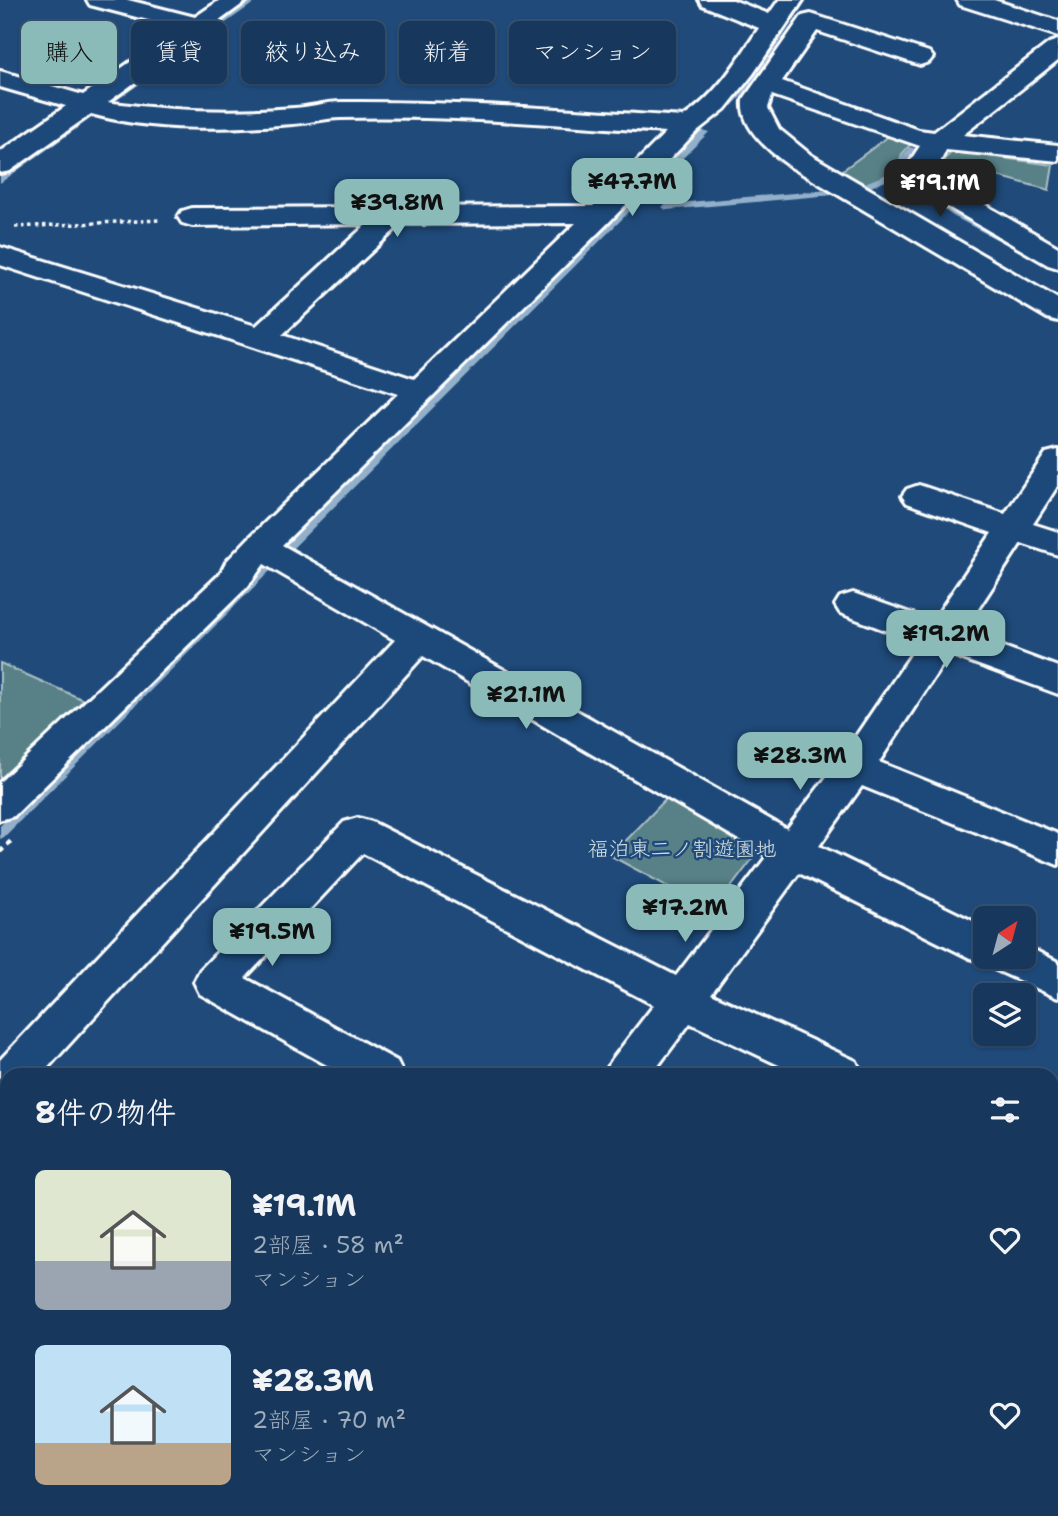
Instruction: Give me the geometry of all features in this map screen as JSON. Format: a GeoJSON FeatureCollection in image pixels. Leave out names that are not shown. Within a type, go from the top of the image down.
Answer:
{"type":"FeatureCollection","features":[{"type":"Feature","properties":{"kind":"street"},"geometry":{"type":"LineString","coordinates":[[99,0],[180,21]]}},
{"type":"Feature","properties":{"kind":"street"},"geometry":{"type":"LineString","coordinates":[[206,21],[236,0]]}},
{"type":"Feature","properties":{"kind":"street"},"geometry":{"type":"LineString","coordinates":[[711,0],[773,25]]}},
{"type":"Feature","properties":{"kind":"street"},"geometry":{"type":"LineString","coordinates":[[0,806],[236,578],[239,570],[272,553],[419,391],[727,91],[791,0]]}},
{"type":"Feature","properties":{"kind":"street"},"geometry":{"type":"LineString","coordinates":[[969,0],[1058,29]]}},
{"type":"Feature","properties":{"kind":"street"},"geometry":{"type":"LineString","coordinates":[[920,57],[811,21],[756,100],[755,113],[775,141],[801,161],[1058,312]]}},
{"type":"Feature","properties":{"kind":"street"},"geometry":{"type":"LineString","coordinates":[[1058,48],[939,141],[929,152],[921,168],[922,176],[929,184],[1058,259]]}},
{"type":"Feature","properties":{"kind":"street"},"geometry":{"type":"LineString","coordinates":[[0,79],[96,107],[149,116],[211,119],[294,117],[338,110],[697,118],[755,113]]}},
{"type":"Feature","properties":{"kind":"street"},"geometry":{"type":"LineString","coordinates":[[1,164],[96,107],[131,79]]}},
{"type":"Feature","properties":{"kind":"street"},"geometry":{"type":"LineString","coordinates":[[768,85],[914,137],[1058,153]]}},
{"type":"Feature","properties":{"kind":"street"},"geometry":{"type":"LineString","coordinates":[[261,338],[395,214]]}},
{"type":"Feature","properties":{"kind":"street"},"geometry":{"type":"LineString","coordinates":[[192,217],[601,214]]}},
{"type":"Feature","properties":{"kind":"street"},"geometry":{"type":"LineString","coordinates":[[0,256],[419,391]]}},
{"type":"Feature","properties":{"kind":"street"},"geometry":{"type":"LineString","coordinates":[[632,1068],[855,768],[1058,460]]}},
{"type":"Feature","properties":{"kind":"street"},"geometry":{"type":"LineString","coordinates":[[919,496],[1058,544]]}},
{"type":"Feature","properties":{"kind":"street"},"geometry":{"type":"LineString","coordinates":[[272,553],[794,852],[973,940]]}},
{"type":"Feature","properties":{"kind":"street"},"geometry":{"type":"LineString","coordinates":[[853,605],[1058,681]]}},
{"type":"Feature","properties":{"kind":"street"},"geometry":{"type":"LineString","coordinates":[[21,1068],[420,636]]}},
{"type":"Feature","properties":{"kind":"street"},"geometry":{"type":"LineString","coordinates":[[855,768],[1058,850]]}},
{"type":"Feature","properties":{"kind":"street"},"geometry":{"type":"LineString","coordinates":[[370,1068],[215,982],[358,832],[683,1000],[827,1068]]}},
{"type":"Feature","properties":{"kind":"street"},"geometry":{"type":"LineString","coordinates":[[1036,970],[1058,981]]}},
{"type":"Feature","properties":{"kind":"path"},"geometry":{"type":"LineString","coordinates":[[13,227],[192,217]]}},
{"type":"Feature","properties":{"kind":"green space"},"geometry":{"type":"Polygon","coordinates":[[[889,136],[912,143],[902,154],[897,171],[862,186],[839,173],[889,136]]]}},
{"type":"Feature","properties":{"kind":"green space"},"geometry":{"type":"Polygon","coordinates":[[[953,151],[1053,165],[1049,190],[942,161],[953,151]]]}},
{"type":"Feature","properties":{"kind":"green space"},"geometry":{"type":"Polygon","coordinates":[[[0,663],[84,700],[0,782],[0,663]]]}},
{"type":"Feature","properties":{"kind":"green space","name":"福泊東二ノ割遊園地"},"geometry":{"type":"Polygon","coordinates":[[[668,797],[763,845],[713,911],[611,856],[668,797]]]}},
{"type":"Feature","properties":{"kind":"waterway"},"geometry":{"type":"LineString","coordinates":[[0,180],[254,0]]}},
{"type":"Feature","properties":{"kind":"waterway"},"geometry":{"type":"LineString","coordinates":[[729,104],[747,85],[803,0]]}},
{"type":"Feature","properties":{"kind":"waterway"},"geometry":{"type":"LineString","coordinates":[[0,834],[705,132]]}},
{"type":"Feature","properties":{"kind":"waterway"},"geometry":{"type":"LineString","coordinates":[[897,174],[900,173],[906,156],[913,149]]}},
{"type":"Feature","properties":{"kind":"waterway"},"geometry":{"type":"LineString","coordinates":[[860,188],[897,174]]}},
{"type":"Feature","properties":{"kind":"waterway"},"geometry":{"type":"LineString","coordinates":[[897,174],[956,214],[1058,269]]}},
{"type":"Feature","properties":{"kind":"waterway"},"geometry":{"type":"LineString","coordinates":[[666,207],[840,192]]}}]}
